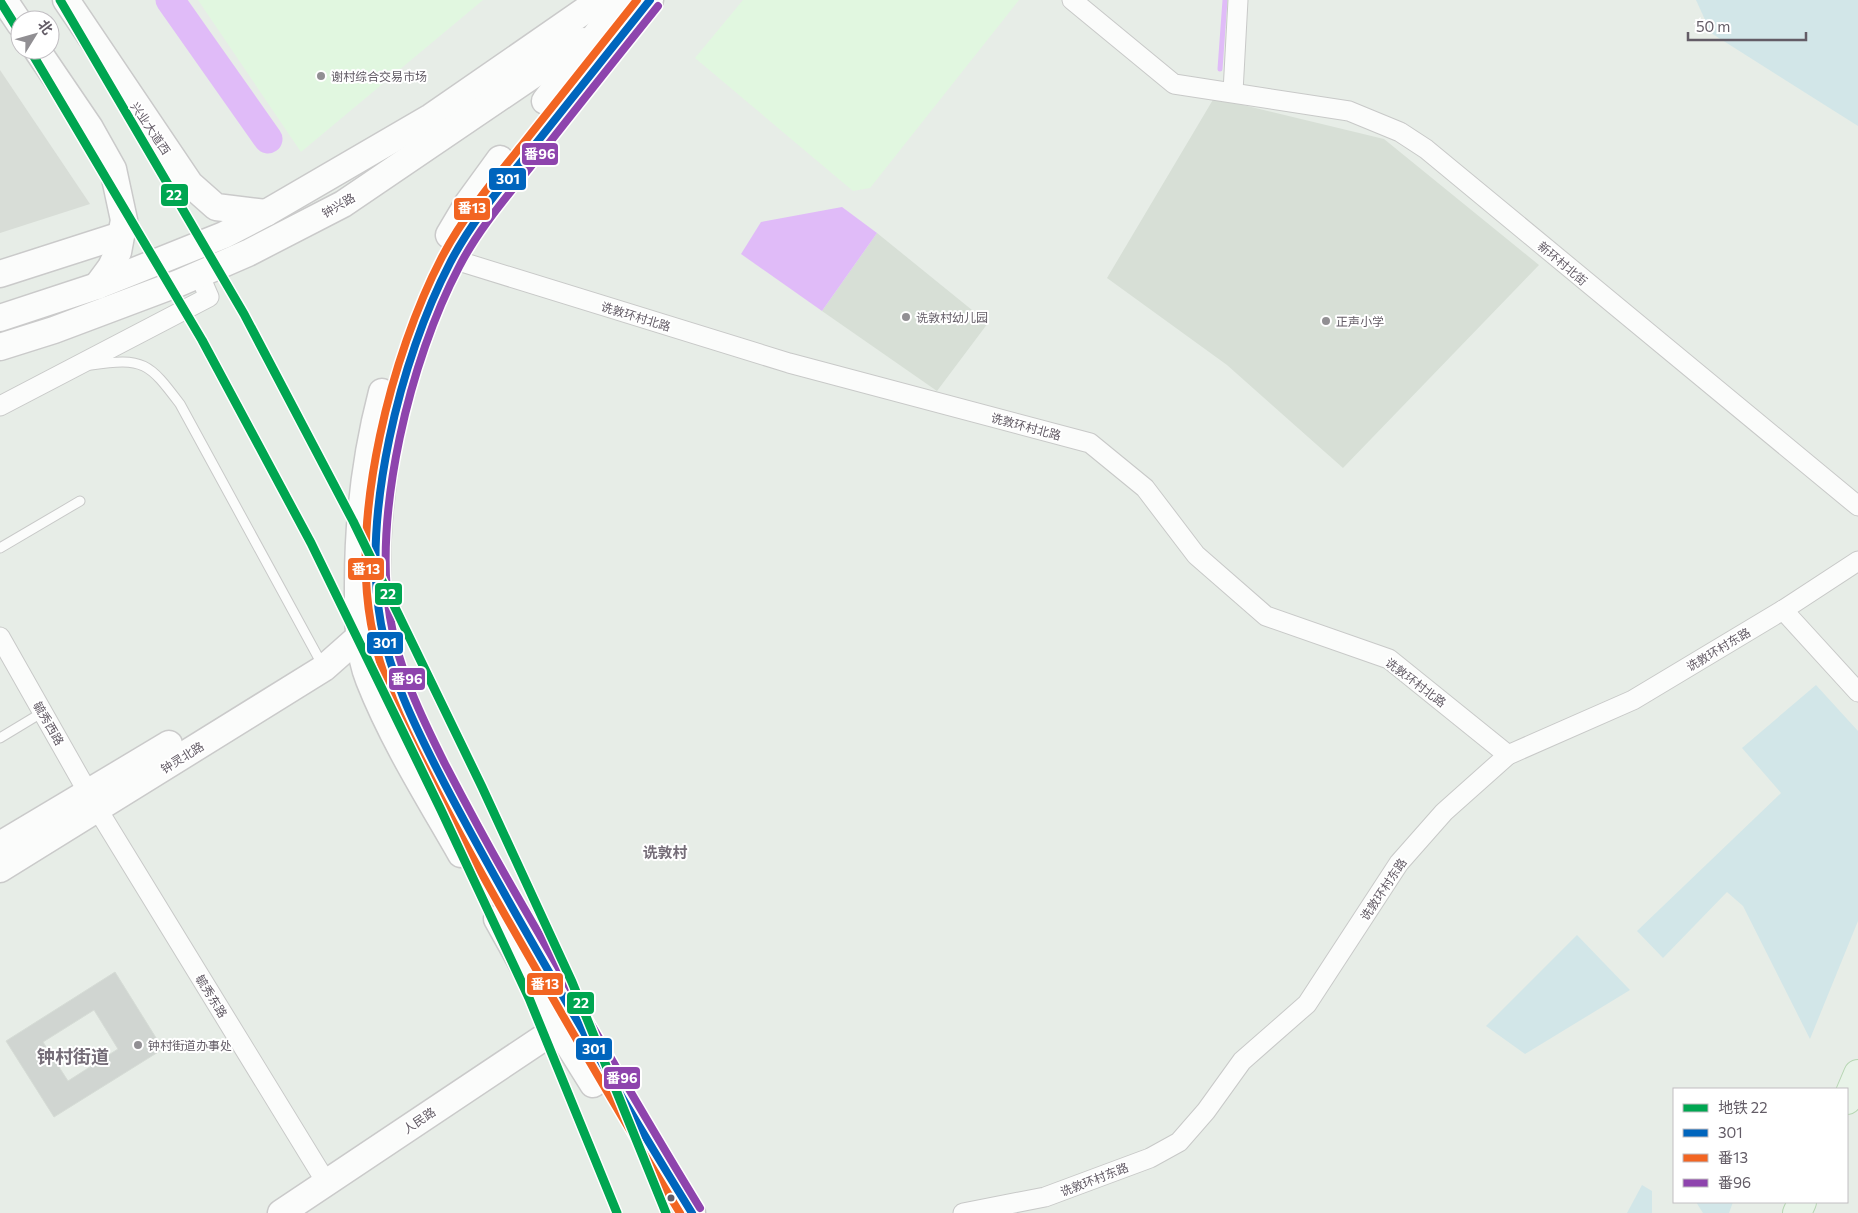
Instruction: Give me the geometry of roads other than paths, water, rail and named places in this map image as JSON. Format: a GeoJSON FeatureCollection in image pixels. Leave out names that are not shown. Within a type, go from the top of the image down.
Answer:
{"type":"FeatureCollection","features":[{"type":"Feature","properties":{"kind":"main road","name":"兴业大道西"},"geometry":{"type":"LineString","coordinates":[[66,0],[190,184],[216,207],[266,213]]}},
{"type":"Feature","properties":{"kind":"main road","name":"钟兴路"},"geometry":{"type":"LineString","coordinates":[[0,318],[97,286],[224,235],[266,213],[431,117],[550,75],[600,0]]}},
{"type":"Feature","properties":{"kind":"main road"},"geometry":{"type":"LineString","coordinates":[[601,29],[622,0]]}},
{"type":"Feature","properties":{"kind":"main road","name":"钟兴路"},"geometry":{"type":"LineString","coordinates":[[0,347],[54,330],[199,274],[248,253],[343,204],[550,75],[601,29],[643,0]]}},
{"type":"Feature","properties":{"kind":"main road"},"geometry":{"type":"LineString","coordinates":[[650,0],[550,75],[448,237],[413,306],[385,381],[366,454],[358,540],[370,632],[400,690],[421,737],[473,840],[602,1065],[692,1213]]}},
{"type":"Feature","properties":{"kind":"main road"},"geometry":{"type":"LineString","coordinates":[[44,60],[90,128],[113,169],[124,220],[118,252],[112,267],[97,286]]}},
{"type":"Feature","properties":{"kind":"main road"},"geometry":{"type":"LineString","coordinates":[[550,75],[512,173],[452,260],[433,298],[393,419],[383,475],[378,527],[376,580],[370,632],[369,679],[389,724],[558,1028],[671,1213]]}},
{"type":"Feature","properties":{"kind":"main road"},"geometry":{"type":"LineString","coordinates":[[0,274],[121,235]]}},
{"type":"Feature","properties":{"kind":"main road","name":"钟灵北路"},"geometry":{"type":"LineString","coordinates":[[0,869],[93,801],[370,632]]}},
{"type":"Feature","properties":{"kind":"main road","name":"钟灵北路"},"geometry":{"type":"LineString","coordinates":[[0,845],[93,801]]}},
{"type":"Feature","properties":{"kind":"main road","name":"人民路"},"geometry":{"type":"LineString","coordinates":[[281,1213],[558,1028]]}},
{"type":"Feature","properties":{"kind":"main road"},"geometry":{"type":"LineString","coordinates":[[1848,1098],[1858,1074]]}},
{"type":"Feature","properties":{"kind":"street","name":"新环村北街"},"geometry":{"type":"LineString","coordinates":[[1072,0],[1174,84],[1348,111],[1400,132],[1426,149],[1858,506]]}},
{"type":"Feature","properties":{"kind":"street"},"geometry":{"type":"LineString","coordinates":[[1233,92],[1238,0]]}},
{"type":"Feature","properties":{"kind":"street","name":"诜敦环村北路"},"geometry":{"type":"LineString","coordinates":[[452,260],[789,364],[1090,443],[1145,488],[1196,555],[1266,616],[1388,659],[1508,755]]}},
{"type":"Feature","properties":{"kind":"street"},"geometry":{"type":"LineString","coordinates":[[0,406],[209,296],[199,274]]}},
{"type":"Feature","properties":{"kind":"street","name":"诜敦环村东路"},"geometry":{"type":"LineString","coordinates":[[963,1213],[1045,1197],[1150,1158],[1179,1142],[1206,1111],[1242,1062],[1307,1004],[1399,863],[1444,812],[1508,755],[1633,700],[1783,610],[1858,561]]}},
{"type":"Feature","properties":{"kind":"street"},"geometry":{"type":"LineString","coordinates":[[1783,610],[1858,692]]}},
{"type":"Feature","properties":{"kind":"street","name":"毓秀西路"},"geometry":{"type":"LineString","coordinates":[[0,636],[93,801]]}},
{"type":"Feature","properties":{"kind":"street","name":"毓秀东路"},"geometry":{"type":"LineString","coordinates":[[93,801],[326,1182]]}},
{"type":"Feature","properties":{"kind":"lane"},"geometry":{"type":"LineString","coordinates":[[73,368],[119,360],[132,361],[153,370],[180,404],[321,662]]}},
{"type":"Feature","properties":{"kind":"lane"},"geometry":{"type":"LineString","coordinates":[[0,548],[80,501]]}},
{"type":"Feature","properties":{"kind":"lane"},"geometry":{"type":"LineString","coordinates":[[0,738],[43,712]]}},
{"type":"Feature","properties":{"kind":"waterway"},"geometry":{"type":"LineString","coordinates":[[170,0],[268,139]]}},
{"type":"Feature","properties":{"kind":"waterway"},"geometry":{"type":"LineString","coordinates":[[1220,69],[1225,0]]}},
{"type":"Feature","properties":{"kind":"metro line","name":"22"},"geometry":{"type":"LineString","coordinates":[[60,0],[244,314],[353,521],[482,787],[572,982],[666,1213]]}},
{"type":"Feature","properties":{"kind":"metro line","name":"22"},"geometry":{"type":"LineString","coordinates":[[0,1],[10,17]]}},
{"type":"Feature","properties":{"kind":"metro line","name":"22"},"geometry":{"type":"LineString","coordinates":[[36,60],[202,340],[311,543],[441,810],[529,998],[617,1213]]}},
{"type":"Feature","properties":{"kind":"place","name":"谢村综合交易市场"},"geometry":{"type":"Point","coordinates":[321,76]}},
{"type":"Feature","properties":{"kind":"place","name":"诜敦村幼儿园"},"geometry":{"type":"Point","coordinates":[906,317]}},
{"type":"Feature","properties":{"kind":"place","name":"正声小学"},"geometry":{"type":"Point","coordinates":[1326,321]}},
{"type":"Feature","properties":{"kind":"place","name":"钟村街道办事处"},"geometry":{"type":"Point","coordinates":[138,1045]}},
{"type":"Feature","properties":{"kind":"district","name":"诜敦村"},"geometry":{"type":"Point","coordinates":[665,852]}},
{"type":"Feature","properties":{"kind":"district","name":"钟村街道"},"geometry":{"type":"Point","coordinates":[73,1056]}}]}
